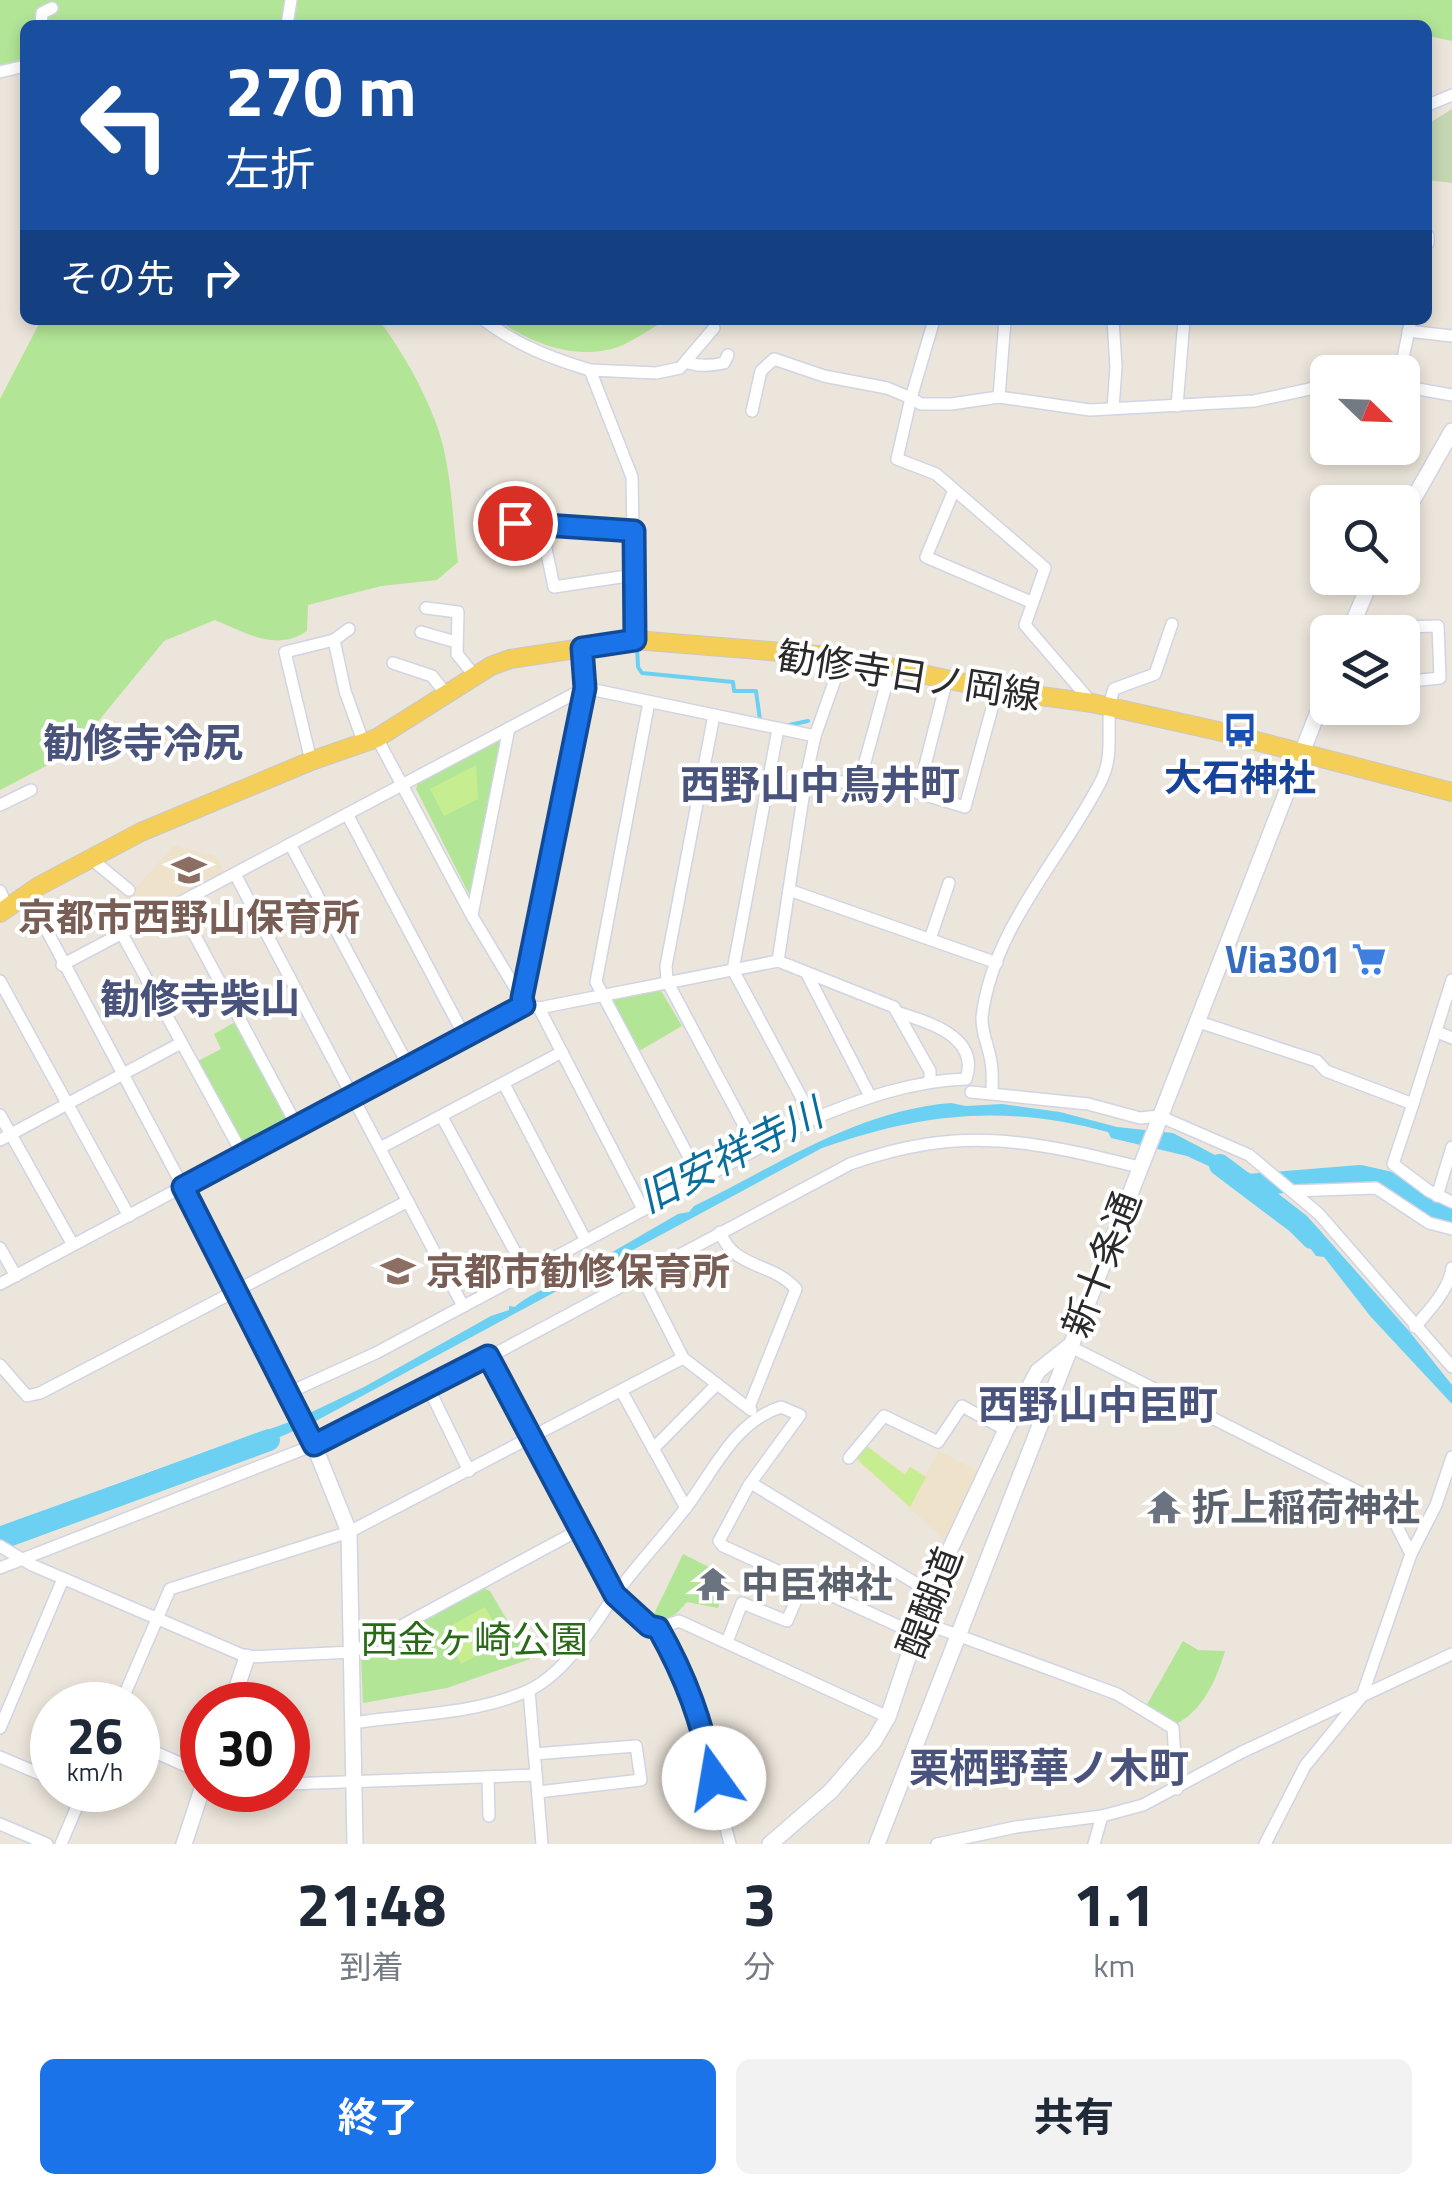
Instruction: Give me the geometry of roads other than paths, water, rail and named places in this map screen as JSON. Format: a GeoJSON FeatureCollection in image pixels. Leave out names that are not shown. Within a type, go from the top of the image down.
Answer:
{"type":"FeatureCollection","features":[{"type":"Feature","properties":{"kind":"main road"},"geometry":{"type":"LineString","coordinates":[[1420,487],[1452,431]]}},
{"type":"Feature","properties":{"kind":"main road","name":"勧修寺日ノ岡線"},"geometry":{"type":"LineString","coordinates":[[4,911],[140,832],[370,739],[474,675],[510,660],[635,640],[843,657],[996,690],[1100,705],[1452,792]]}},
{"type":"Feature","properties":{"kind":"main road","name":"新十条通"},"geometry":{"type":"LineString","coordinates":[[878,1844],[1312,725]]}},
{"type":"Feature","properties":{"kind":"main road"},"geometry":{"type":"LineString","coordinates":[[183,1187],[311,1439],[349,1532],[354,1844]]}},
{"type":"Feature","properties":{"kind":"main road","name":"醍醐道"},"geometry":{"type":"LineString","coordinates":[[770,1844],[831,1791],[874,1741],[888,1717],[930,1592],[1006,1430],[1038,1371],[1069,1346]]}},
{"type":"Feature","properties":{"kind":"main road"},"geometry":{"type":"LineString","coordinates":[[239,1682],[247,1657]]}},
{"type":"Feature","properties":{"kind":"main road"},"geometry":{"type":"LineString","coordinates":[[184,1844],[194,1812]]}},
{"type":"Feature","properties":{"kind":"street"},"geometry":{"type":"LineString","coordinates":[[42,20],[42,13],[52,8]]}},
{"type":"Feature","properties":{"kind":"street"},"geometry":{"type":"LineString","coordinates":[[491,325],[546,357],[590,370],[656,373],[680,368],[714,328]]}},
{"type":"Feature","properties":{"kind":"street"},"geometry":{"type":"LineString","coordinates":[[933,325],[897,459],[936,474],[1045,568],[1024,624],[1100,705],[1110,748],[1104,776],[1021,911],[997,963],[982,1018],[992,1064],[992,1092]]}},
{"type":"Feature","properties":{"kind":"street"},"geometry":{"type":"LineString","coordinates":[[999,396],[1005,325]]}},
{"type":"Feature","properties":{"kind":"street"},"geometry":{"type":"LineString","coordinates":[[1112,408],[1116,366],[1113,325]]}},
{"type":"Feature","properties":{"kind":"street"},"geometry":{"type":"LineString","coordinates":[[1177,406],[1184,325]]}},
{"type":"Feature","properties":{"kind":"street"},"geometry":{"type":"LineString","coordinates":[[1404,355],[1410,326],[1452,336]]}},
{"type":"Feature","properties":{"kind":"street"},"geometry":{"type":"LineString","coordinates":[[686,362],[720,364],[728,354]]}},
{"type":"Feature","properties":{"kind":"street"},"geometry":{"type":"LineString","coordinates":[[752,411],[761,370],[774,359],[824,376],[887,388],[921,404],[951,404],[999,396],[1090,410],[1254,401],[1310,389]]}},
{"type":"Feature","properties":{"kind":"street"},"geometry":{"type":"LineString","coordinates":[[590,370],[632,477],[635,640]]}},
{"type":"Feature","properties":{"kind":"street"},"geometry":{"type":"LineString","coordinates":[[1420,389],[1452,395]]}},
{"type":"Feature","properties":{"kind":"street"},"geometry":{"type":"LineString","coordinates":[[954,490],[926,556],[1030,602]]}},
{"type":"Feature","properties":{"kind":"street"},"geometry":{"type":"LineString","coordinates":[[490,495],[515,523],[634,531]]}},
{"type":"Feature","properties":{"kind":"street"},"geometry":{"type":"LineString","coordinates":[[540,525],[554,587],[634,576]]}},
{"type":"Feature","properties":{"kind":"street"},"geometry":{"type":"LineString","coordinates":[[426,608],[458,612],[457,654],[474,675]]}},
{"type":"Feature","properties":{"kind":"street"},"geometry":{"type":"LineString","coordinates":[[1100,705],[1114,689],[1156,674],[1172,624]]}},
{"type":"Feature","properties":{"kind":"street"},"geometry":{"type":"LineString","coordinates":[[1420,627],[1438,626],[1440,678],[1420,680]]}},
{"type":"Feature","properties":{"kind":"street"},"geometry":{"type":"LineString","coordinates":[[312,761],[285,652],[334,640],[349,629]]}},
{"type":"Feature","properties":{"kind":"street"},"geometry":{"type":"LineString","coordinates":[[420,632],[456,642]]}},
{"type":"Feature","properties":{"kind":"street"},"geometry":{"type":"LineString","coordinates":[[334,640],[346,690],[370,739],[404,783],[472,916],[523,1002],[540,1008],[778,961],[894,1008],[930,1071],[930,1080]]}},
{"type":"Feature","properties":{"kind":"street"},"geometry":{"type":"LineString","coordinates":[[0,1284],[409,1067],[523,1002],[585,688],[582,648]]}},
{"type":"Feature","properties":{"kind":"street"},"geometry":{"type":"LineString","coordinates":[[778,961],[806,778],[815,736],[843,657]]}},
{"type":"Feature","properties":{"kind":"street"},"geometry":{"type":"LineString","coordinates":[[393,663],[432,676],[446,694]]}},
{"type":"Feature","properties":{"kind":"street"},"geometry":{"type":"LineString","coordinates":[[806,778],[859,784],[891,666]]}},
{"type":"Feature","properties":{"kind":"street"},"geometry":{"type":"LineString","coordinates":[[947,679],[918,793],[966,807],[996,690]]}},
{"type":"Feature","properties":{"kind":"street"},"geometry":{"type":"LineString","coordinates":[[62,965],[585,688],[815,736]]}},
{"type":"Feature","properties":{"kind":"street"},"geometry":{"type":"LineString","coordinates":[[648,702],[596,982],[700,1178]]}},
{"type":"Feature","properties":{"kind":"street"},"geometry":{"type":"LineString","coordinates":[[714,715],[666,966],[667,981],[756,1148]]}},
{"type":"Feature","properties":{"kind":"street"},"geometry":{"type":"LineString","coordinates":[[472,916],[509,728]]}},
{"type":"Feature","properties":{"kind":"street"},"geometry":{"type":"LineString","coordinates":[[778,728],[733,970],[813,1120]]}},
{"type":"Feature","properties":{"kind":"street"},"geometry":{"type":"LineString","coordinates":[[0,805],[31,790]]}},
{"type":"Feature","properties":{"kind":"street"},"geometry":{"type":"LineString","coordinates":[[347,814],[465,1036]]}},
{"type":"Feature","properties":{"kind":"street"},"geometry":{"type":"LineString","coordinates":[[290,844],[409,1067]]}},
{"type":"Feature","properties":{"kind":"street"},"geometry":{"type":"LineString","coordinates":[[90,858],[129,890]]}},
{"type":"Feature","properties":{"kind":"street"},"geometry":{"type":"LineString","coordinates":[[235,874],[463,1306]]}},
{"type":"Feature","properties":{"kind":"street"},"geometry":{"type":"LineString","coordinates":[[930,939],[949,883]]}},
{"type":"Feature","properties":{"kind":"street"},"geometry":{"type":"LineString","coordinates":[[0,890],[4,911]]}},
{"type":"Feature","properties":{"kind":"street"},"geometry":{"type":"LineString","coordinates":[[789,890],[997,963]]}},
{"type":"Feature","properties":{"kind":"street"},"geometry":{"type":"LineString","coordinates":[[28,895],[183,1187]]}},
{"type":"Feature","properties":{"kind":"street"},"geometry":{"type":"LineString","coordinates":[[178,904],[297,1126]]}},
{"type":"Feature","properties":{"kind":"street"},"geometry":{"type":"LineString","coordinates":[[122,934],[243,1155]]}},
{"type":"Feature","properties":{"kind":"street"},"geometry":{"type":"LineString","coordinates":[[807,974],[870,1096]]}},
{"type":"Feature","properties":{"kind":"street"},"geometry":{"type":"LineString","coordinates":[[1452,980],[1393,1164],[1436,1196],[1452,1202]]}},
{"type":"Feature","properties":{"kind":"street"},"geometry":{"type":"LineString","coordinates":[[0,981],[128,1216]]}},
{"type":"Feature","properties":{"kind":"street"},"geometry":{"type":"LineString","coordinates":[[540,1008],[643,1208]]}},
{"type":"Feature","properties":{"kind":"street"},"geometry":{"type":"LineString","coordinates":[[290,1397],[813,1120],[870,1096],[930,1080],[966,1080],[970,1069],[966,1050],[952,1034],[899,1013]]}},
{"type":"Feature","properties":{"kind":"street"},"geometry":{"type":"LineString","coordinates":[[1196,1020],[1317,1060],[1326,1070],[1413,1104]]}},
{"type":"Feature","properties":{"kind":"street"},"geometry":{"type":"LineString","coordinates":[[1437,1032],[1452,1038]]}},
{"type":"Feature","properties":{"kind":"street"},"geometry":{"type":"LineString","coordinates":[[5,1138],[181,1042]]}},
{"type":"Feature","properties":{"kind":"street"},"geometry":{"type":"LineString","coordinates":[[380,1148],[562,1052]]}},
{"type":"Feature","properties":{"kind":"street"},"geometry":{"type":"LineString","coordinates":[[504,1084],[586,1240]]}},
{"type":"Feature","properties":{"kind":"street"},"geometry":{"type":"LineString","coordinates":[[971,1092],[1088,1104],[1158,1120],[1250,1155],[1318,1214],[1452,1367]]}},
{"type":"Feature","properties":{"kind":"street"},"geometry":{"type":"LineString","coordinates":[[0,1114],[5,1138],[74,1245]]}},
{"type":"Feature","properties":{"kind":"street"},"geometry":{"type":"LineString","coordinates":[[442,1117],[526,1272]]}},
{"type":"Feature","properties":{"kind":"street"},"geometry":{"type":"LineString","coordinates":[[0,1568],[429,1389],[832,1172],[894,1149],[1001,1140],[1142,1160]]}},
{"type":"Feature","properties":{"kind":"street"},"geometry":{"type":"LineString","coordinates":[[1436,1196],[1452,1147]]}},
{"type":"Feature","properties":{"kind":"street"},"geometry":{"type":"LineString","coordinates":[[1293,1191],[1376,1188],[1429,1223],[1452,1229]]}},
{"type":"Feature","properties":{"kind":"street"},"geometry":{"type":"LineString","coordinates":[[0,1365],[27,1396],[40,1392],[408,1201]]}},
{"type":"Feature","properties":{"kind":"street"},"geometry":{"type":"LineString","coordinates":[[353,1723],[472,1708],[529,1692],[576,1653],[615,1595],[686,1508],[752,1412],[796,1288],[786,1278],[733,1256],[720,1232]]}},
{"type":"Feature","properties":{"kind":"street"},"geometry":{"type":"LineString","coordinates":[[0,1248],[16,1276]]}},
{"type":"Feature","properties":{"kind":"street"},"geometry":{"type":"LineString","coordinates":[[1415,1327],[1437,1299],[1452,1268]]}},
{"type":"Feature","properties":{"kind":"street"},"geometry":{"type":"LineString","coordinates":[[640,1274],[683,1358],[752,1412],[781,1407],[800,1415],[751,1483],[718,1541],[804,1582],[917,1627],[957,1636],[1117,1694],[1173,1728],[1176,1789]]}},
{"type":"Feature","properties":{"kind":"street"},"geometry":{"type":"LineString","coordinates":[[1069,1346],[1371,1498],[1390,1513],[1411,1554]]}},
{"type":"Feature","properties":{"kind":"street"},"geometry":{"type":"LineString","coordinates":[[488,1356],[615,1595],[649,1626],[658,1628],[678,1621],[888,1717]]}},
{"type":"Feature","properties":{"kind":"street"},"geometry":{"type":"LineString","coordinates":[[130,1682],[170,1590],[349,1532],[683,1358]]}},
{"type":"Feature","properties":{"kind":"street"},"geometry":{"type":"LineString","coordinates":[[654,1449],[717,1384]]}},
{"type":"Feature","properties":{"kind":"street"},"geometry":{"type":"LineString","coordinates":[[429,1389],[469,1470]]}},
{"type":"Feature","properties":{"kind":"street"},"geometry":{"type":"LineString","coordinates":[[622,1392],[686,1508]]}},
{"type":"Feature","properties":{"kind":"street"},"geometry":{"type":"LineString","coordinates":[[849,1458],[884,1416],[938,1442],[962,1406],[1006,1430]]}},
{"type":"Feature","properties":{"kind":"street"},"geometry":{"type":"LineString","coordinates":[[1264,1844],[1305,1766],[1362,1696],[1411,1554],[1436,1506],[1452,1457]]}},
{"type":"Feature","properties":{"kind":"street"},"geometry":{"type":"LineString","coordinates":[[751,1483],[930,1592]]}},
{"type":"Feature","properties":{"kind":"street"},"geometry":{"type":"LineString","coordinates":[[2,1548],[18,1559],[247,1657],[353,1652],[579,1530]]}},
{"type":"Feature","properties":{"kind":"street"},"geometry":{"type":"LineString","coordinates":[[0,1728],[64,1579]]}},
{"type":"Feature","properties":{"kind":"street"},"geometry":{"type":"LineString","coordinates":[[727,1642],[742,1603],[787,1621],[804,1582]]}},
{"type":"Feature","properties":{"kind":"street"},"geometry":{"type":"LineString","coordinates":[[658,1628],[694,1702],[730,1844]]}},
{"type":"Feature","properties":{"kind":"street"},"geometry":{"type":"LineString","coordinates":[[936,1844],[1016,1827],[1102,1816],[1143,1805],[1242,1752],[1452,1654]]}},
{"type":"Feature","properties":{"kind":"street"},"geometry":{"type":"LineString","coordinates":[[529,1692],[542,1844]]}},
{"type":"Feature","properties":{"kind":"street"},"geometry":{"type":"LineString","coordinates":[[534,1754],[636,1746],[641,1780],[538,1792]]}},
{"type":"Feature","properties":{"kind":"street"},"geometry":{"type":"LineString","coordinates":[[0,1757],[30,1770]]}},
{"type":"Feature","properties":{"kind":"street"},"geometry":{"type":"LineString","coordinates":[[310,1783],[536,1775]]}},
{"type":"Feature","properties":{"kind":"street"},"geometry":{"type":"LineString","coordinates":[[488,1777],[488,1816]]}},
{"type":"Feature","properties":{"kind":"street"},"geometry":{"type":"LineString","coordinates":[[62,1844],[75,1812]]}},
{"type":"Feature","properties":{"kind":"street"},"geometry":{"type":"LineString","coordinates":[[1094,1844],[1102,1816]]}},
{"type":"Feature","properties":{"kind":"street"},"geometry":{"type":"LineString","coordinates":[[0,1824],[47,1844]]}},
{"type":"Feature","properties":{"kind":"water"},"geometry":{"type":"Polygon","coordinates":[[[951,1103],[1002,1104],[1060,1112],[1117,1127],[1173,1133],[1257,1177],[1307,1216],[1409,1331],[1452,1385],[1452,1404],[1371,1317],[1324,1257],[1316,1256],[1305,1241],[1307,1233],[1260,1190],[1187,1156],[1111,1138],[1108,1132],[1034,1118],[964,1116],[894,1127],[822,1148],[314,1422],[255,1448],[224,1452],[184,1471],[137,1483],[0,1537],[0,1526],[295,1420],[364,1387],[491,1316],[509,1310],[509,1306],[515,1307],[562,1282],[565,1276],[678,1214],[689,1212],[818,1142],[882,1117],[951,1103]]]}},
{"type":"Feature","properties":{"kind":"waterway"},"geometry":{"type":"LineString","coordinates":[[637,646],[642,673],[733,682],[734,691],[756,691],[760,720]]}},
{"type":"Feature","properties":{"kind":"waterway"},"geometry":{"type":"LineString","coordinates":[[789,725],[808,721]]}},
{"type":"Feature","properties":{"kind":"waterway","name":"旧安祥寺川"},"geometry":{"type":"LineString","coordinates":[[1220,1165],[1312,1238]]}},
{"type":"Feature","properties":{"kind":"waterway"},"geometry":{"type":"LineString","coordinates":[[1247,1185],[1360,1176],[1387,1182],[1423,1208],[1452,1219]]}},
{"type":"Feature","properties":{"kind":"waterway","name":"旧安祥寺川"},"geometry":{"type":"LineString","coordinates":[[0,1539],[269,1440]]}},
{"type":"Feature","properties":{"kind":"place","name":"大石神社"},"geometry":{"type":"Point","coordinates":[1240,730]}},
{"type":"Feature","properties":{"kind":"place","name":"京都市西野山保育所"},"geometry":{"type":"Point","coordinates":[189,870]}},
{"type":"Feature","properties":{"kind":"place","name":"Via301"},"geometry":{"type":"Point","coordinates":[1369,959]}},
{"type":"Feature","properties":{"kind":"place","name":"京都市勧修保育所"},"geometry":{"type":"Point","coordinates":[398,1271]}},
{"type":"Feature","properties":{"kind":"place","name":"折上稲荷神社"},"geometry":{"type":"Point","coordinates":[1164,1507]}},
{"type":"Feature","properties":{"kind":"place","name":"中臣神社"},"geometry":{"type":"Point","coordinates":[713,1584]}},
{"type":"Feature","properties":{"kind":"district","name":"勧修寺冷尻"},"geometry":{"type":"Point","coordinates":[143,742]}},
{"type":"Feature","properties":{"kind":"district","name":"西野山中鳥井町"},"geometry":{"type":"Point","coordinates":[820,784]}},
{"type":"Feature","properties":{"kind":"district","name":"勧修寺柴山"},"geometry":{"type":"Point","coordinates":[200,998]}},
{"type":"Feature","properties":{"kind":"district","name":"西野山中臣町"},"geometry":{"type":"Point","coordinates":[1098,1404]}},
{"type":"Feature","properties":{"kind":"district","name":"栗栖野華ノ木町"},"geometry":{"type":"Point","coordinates":[1049,1767]}},
{"type":"Feature","properties":{"kind":"park label","name":"西金ヶ崎公園"},"geometry":{"type":"Point","coordinates":[474,1639]}}]}
